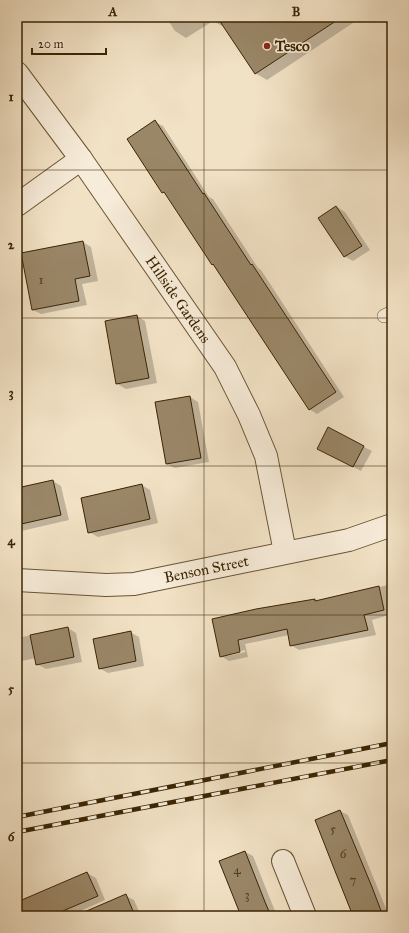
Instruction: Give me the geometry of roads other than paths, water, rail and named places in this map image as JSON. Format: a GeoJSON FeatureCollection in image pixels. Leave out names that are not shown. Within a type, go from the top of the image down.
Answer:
{"type":"FeatureCollection","features":[{"type":"Feature","properties":{"kind":"street","name":"Hillside Gardens"},"geometry":{"type":"LineString","coordinates":[[17,72],[81,159],[225,367],[249,416],[266,456],[285,552]]}},
{"type":"Feature","properties":{"kind":"street"},"geometry":{"type":"LineString","coordinates":[[17,205],[81,159]]}},
{"type":"Feature","properties":{"kind":"street","name":"Benson Street"},"geometry":{"type":"LineString","coordinates":[[17,580],[106,585],[134,584],[349,540],[392,525]]}},
{"type":"Feature","properties":{"kind":"street"},"geometry":{"type":"LineString","coordinates":[[284,861],[305,916]]}},
{"type":"Feature","properties":{"kind":"railway"},"geometry":{"type":"LineString","coordinates":[[17,817],[392,743]]}},
{"type":"Feature","properties":{"kind":"railway"},"geometry":{"type":"LineString","coordinates":[[17,832],[392,760]]}},
{"type":"Feature","properties":{"kind":"place","name":"Tesco"},"geometry":{"type":"Point","coordinates":[267,46]}}]}
